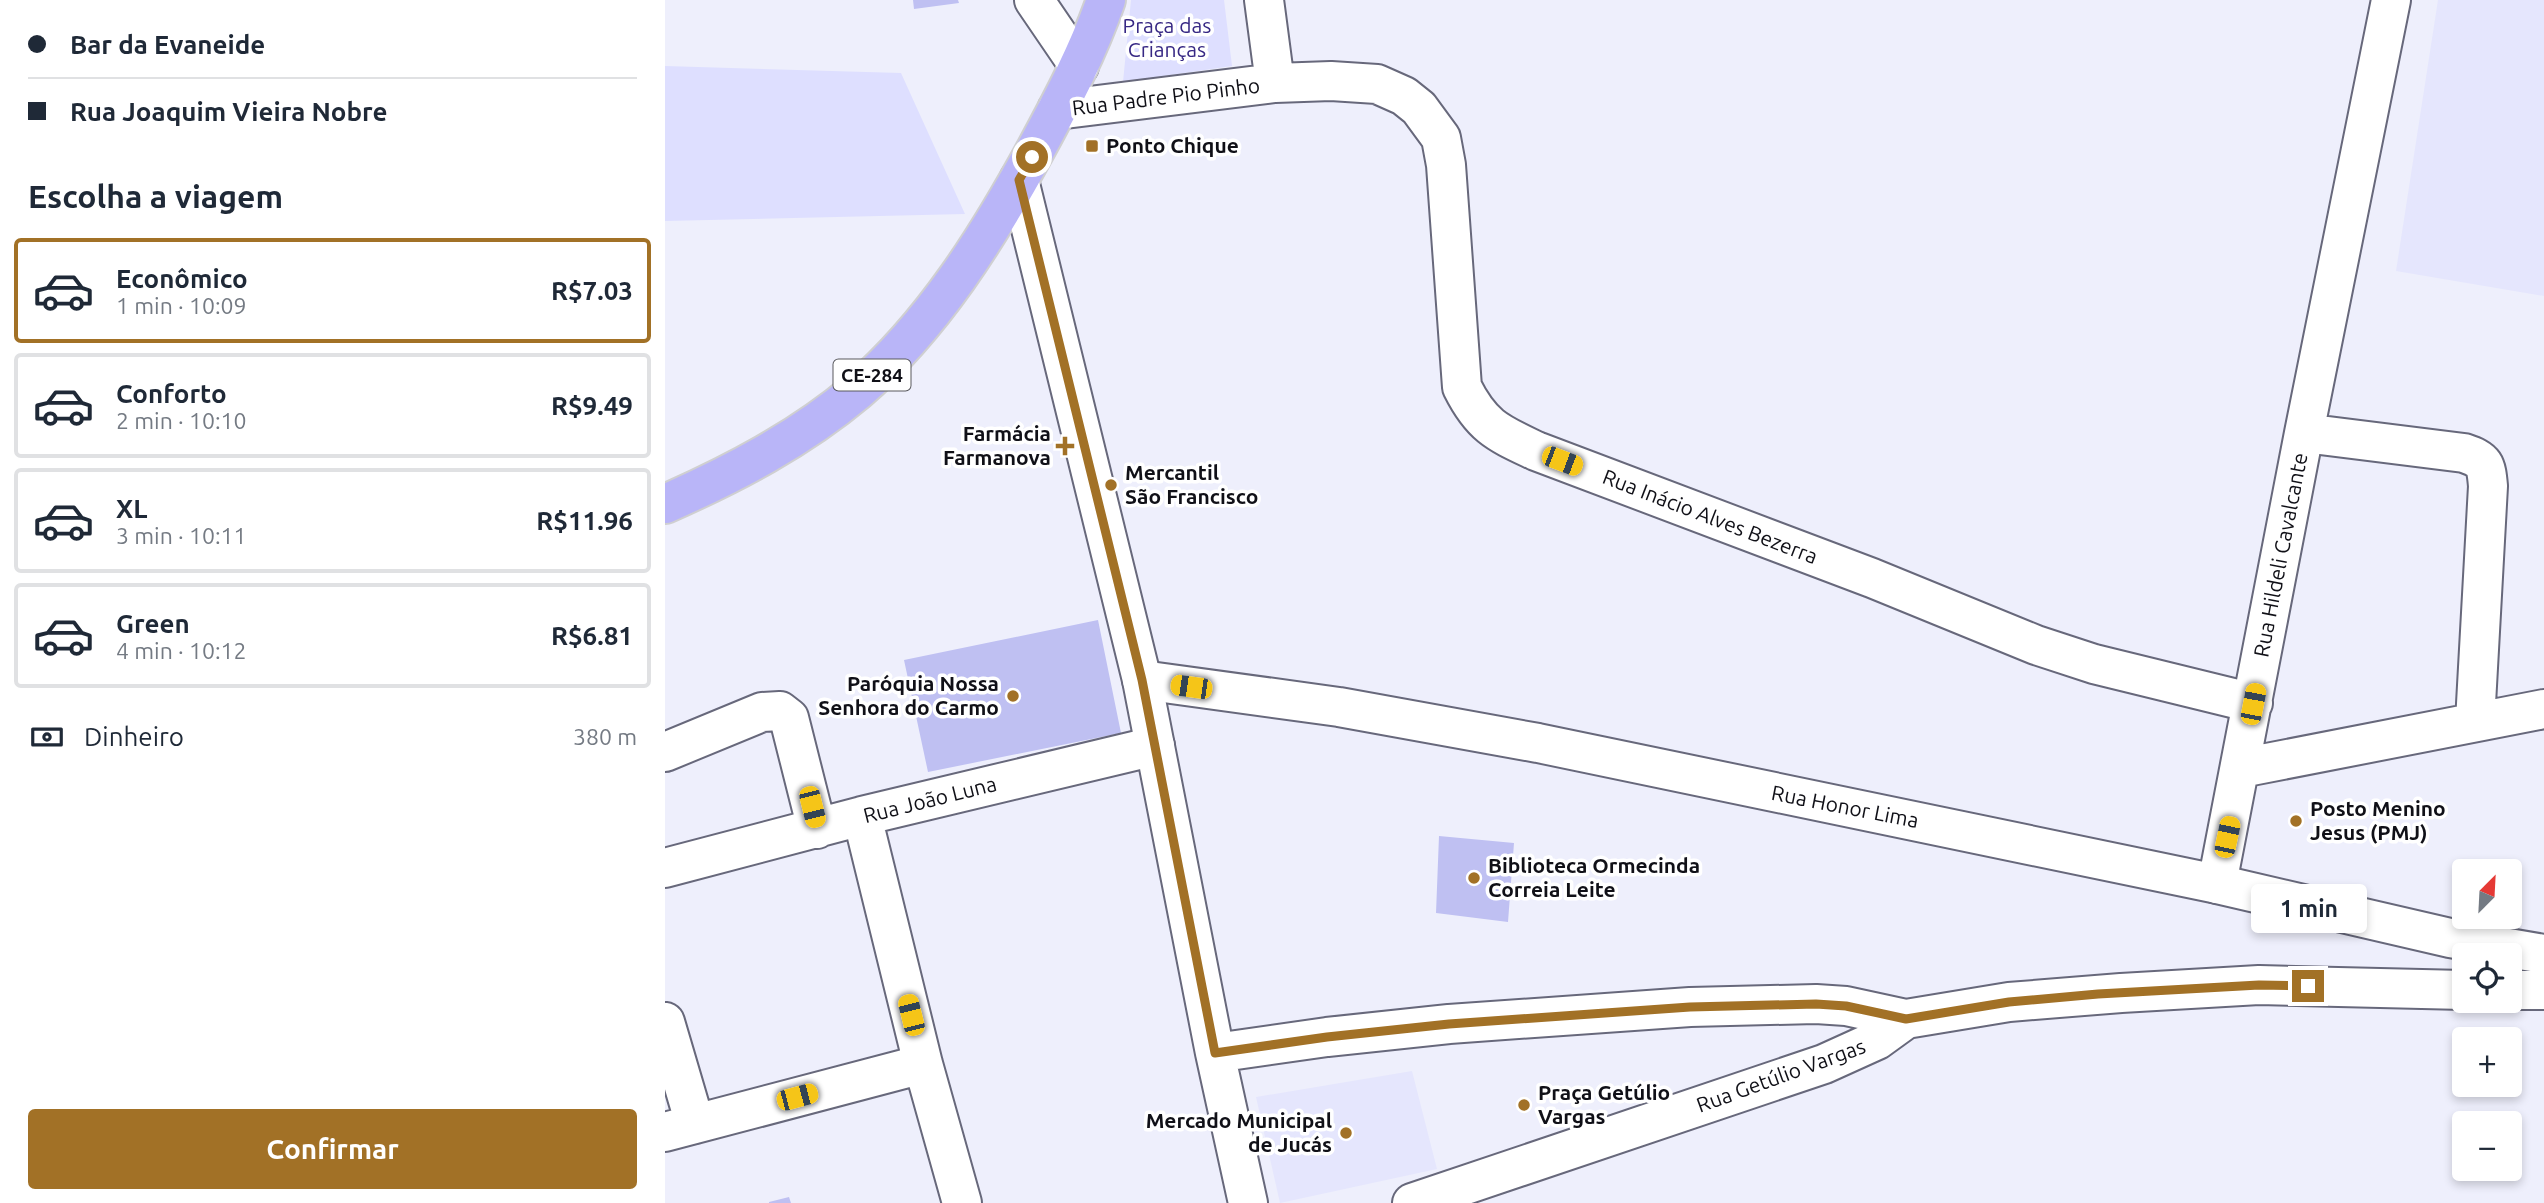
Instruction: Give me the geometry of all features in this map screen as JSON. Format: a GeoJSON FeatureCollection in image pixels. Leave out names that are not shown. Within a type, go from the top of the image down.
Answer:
{"type":"FeatureCollection","features":[{"type":"Feature","properties":{"kind":"main road","name":"Rua Padre Pio Pinho"},"geometry":{"type":"LineString","coordinates":[[1019,180],[1079,66],[1106,0]]}},
{"type":"Feature","properties":{"kind":"main road","name":"CE-284"},"geometry":{"type":"LineString","coordinates":[[665,504],[730,475],[796,435],[857,391],[918,330],[959,278],[1019,180]]}},
{"type":"Feature","properties":{"kind":"street"},"geometry":{"type":"LineString","coordinates":[[1034,0],[1079,66]]}},
{"type":"Feature","properties":{"kind":"street","name":"Rua Padre Pio Pinho"},"geometry":{"type":"LineString","coordinates":[[1264,0],[1275,83]]}},
{"type":"Feature","properties":{"kind":"street","name":"Rua Hildeli Cavalcante"},"geometry":{"type":"LineString","coordinates":[[2217,884],[2391,0]]}},
{"type":"Feature","properties":{"kind":"street","name":"Rua Padre Pio Pinho"},"geometry":{"type":"LineString","coordinates":[[1057,110],[1275,83],[1331,81],[1377,83],[1404,96],[1419,108]]}},
{"type":"Feature","properties":{"kind":"street","name":"Rua Inácio Alves Bezerra"},"geometry":{"type":"LineString","coordinates":[[1419,108],[1441,138],[1446,165],[1462,387],[1474,411],[1494,430],[1536,451],[1872,578],[2036,645],[2094,664],[2253,704]]}},
{"type":"Feature","properties":{"kind":"street"},"geometry":{"type":"LineString","coordinates":[[1019,180],[1142,680],[1215,1053],[1248,1203]]}},
{"type":"Feature","properties":{"kind":"street","name":"Rua Hildeli Cavalcante"},"geometry":{"type":"LineString","coordinates":[[2304,433],[2463,453],[2479,458],[2486,467],[2489,486],[2475,722]]}},
{"type":"Feature","properties":{"kind":"street","name":"Rua Honor Lima"},"geometry":{"type":"LineString","coordinates":[[1142,680],[1339,707],[1538,743],[2217,884],[2450,938],[2544,954]]}},
{"type":"Feature","properties":{"kind":"street"},"geometry":{"type":"LineString","coordinates":[[2241,768],[2544,709]]}},
{"type":"Feature","properties":{"kind":"street"},"geometry":{"type":"LineString","coordinates":[[665,752],[762,712],[780,711],[789,718],[817,829]]}},
{"type":"Feature","properties":{"kind":"street","name":"Rua João Luna"},"geometry":{"type":"LineString","coordinates":[[665,868],[862,816],[1155,746]]}},
{"type":"Feature","properties":{"kind":"street"},"geometry":{"type":"LineString","coordinates":[[862,816],[923,1064],[962,1203]]}},
{"type":"Feature","properties":{"kind":"street"},"geometry":{"type":"LineString","coordinates":[[1215,1053],[1327,1037],[1449,1024],[1690,1007],[1816,1004],[1846,1006],[1906,1019],[2009,1002],[2259,985],[2452,990]]}},
{"type":"Feature","properties":{"kind":"street"},"geometry":{"type":"LineString","coordinates":[[2522,990],[2544,990]]}},
{"type":"Feature","properties":{"kind":"street","name":"Rua Getúlio Vargas"},"geometry":{"type":"LineString","coordinates":[[1412,1203],[1824,1064],[1877,1040],[1906,1019]]}},
{"type":"Feature","properties":{"kind":"street"},"geometry":{"type":"LineString","coordinates":[[665,1022],[680,1128],[923,1064]]}},
{"type":"Feature","properties":{"kind":"shaded area"},"geometry":{"type":"Polygon","coordinates":[[[2438,0],[2544,0],[2544,296],[2396,271],[2438,0]]]}},
{"type":"Feature","properties":{"kind":"shaded area","name":"Mercado Municipal de Jucás"},"geometry":{"type":"Polygon","coordinates":[[[1412,1071],[1437,1169],[1280,1203],[1256,1097],[1412,1071]]]}},
{"type":"Feature","properties":{"kind":"green space","name":"Praça das Crianças"},"geometry":{"type":"Polygon","coordinates":[[[1131,0],[1224,0],[1232,66],[1123,82],[1131,0]]]}},
{"type":"Feature","properties":{"kind":"green space"},"geometry":{"type":"Polygon","coordinates":[[[665,66],[901,73],[965,214],[665,221],[665,66]]]}},
{"type":"Feature","properties":{"kind":"building"},"geometry":{"type":"Polygon","coordinates":[[[913,0],[958,0],[959,3],[914,9],[913,0]]]}},
{"type":"Feature","properties":{"kind":"building","name":"Paróquia Nossa Senhora do Carmo"},"geometry":{"type":"Polygon","coordinates":[[[1098,620],[1121,733],[928,772],[904,660],[1098,620]]]}},
{"type":"Feature","properties":{"kind":"building","name":"Biblioteca Ormecinda Correia Leite"},"geometry":{"type":"Polygon","coordinates":[[[1439,836],[1514,843],[1508,922],[1436,913],[1439,836]]]}},
{"type":"Feature","properties":{"kind":"building"},"geometry":{"type":"Polygon","coordinates":[[[789,1197],[791,1203],[769,1203],[769,1202],[789,1197]]]}},
{"type":"Feature","properties":{"kind":"place","name":"Ponto Chique"},"geometry":{"type":"Point","coordinates":[1092,146]}},
{"type":"Feature","properties":{"kind":"place","name":"Farmácia Farmanova"},"geometry":{"type":"Point","coordinates":[1065,446]}},
{"type":"Feature","properties":{"kind":"place","name":"Mercantil São Francisco"},"geometry":{"type":"Point","coordinates":[1111,485]}},
{"type":"Feature","properties":{"kind":"place","name":"Paróquia Nossa Senhora do Carmo"},"geometry":{"type":"Point","coordinates":[1013,696]}},
{"type":"Feature","properties":{"kind":"place","name":"Posto Menino Jesus (PMJ)"},"geometry":{"type":"Point","coordinates":[2296,821]}},
{"type":"Feature","properties":{"kind":"place","name":"Biblioteca Ormecinda Correia Leite"},"geometry":{"type":"Point","coordinates":[1474,878]}},
{"type":"Feature","properties":{"kind":"place","name":"Praça Getúlio Vargas"},"geometry":{"type":"Point","coordinates":[1524,1105]}},
{"type":"Feature","properties":{"kind":"place","name":"Mercado Municipal de Jucás"},"geometry":{"type":"Point","coordinates":[1346,1133]}},
{"type":"Feature","properties":{"kind":"route"},"geometry":{"type":"LineString","coordinates":[[1032,157],[1019,180],[1142,680],[1215,1053],[1327,1037],[1449,1024],[1690,1007],[1816,1004],[1846,1006],[1906,1019],[2009,1002],[2098,994],[2259,985],[2308,986]]}}]}
